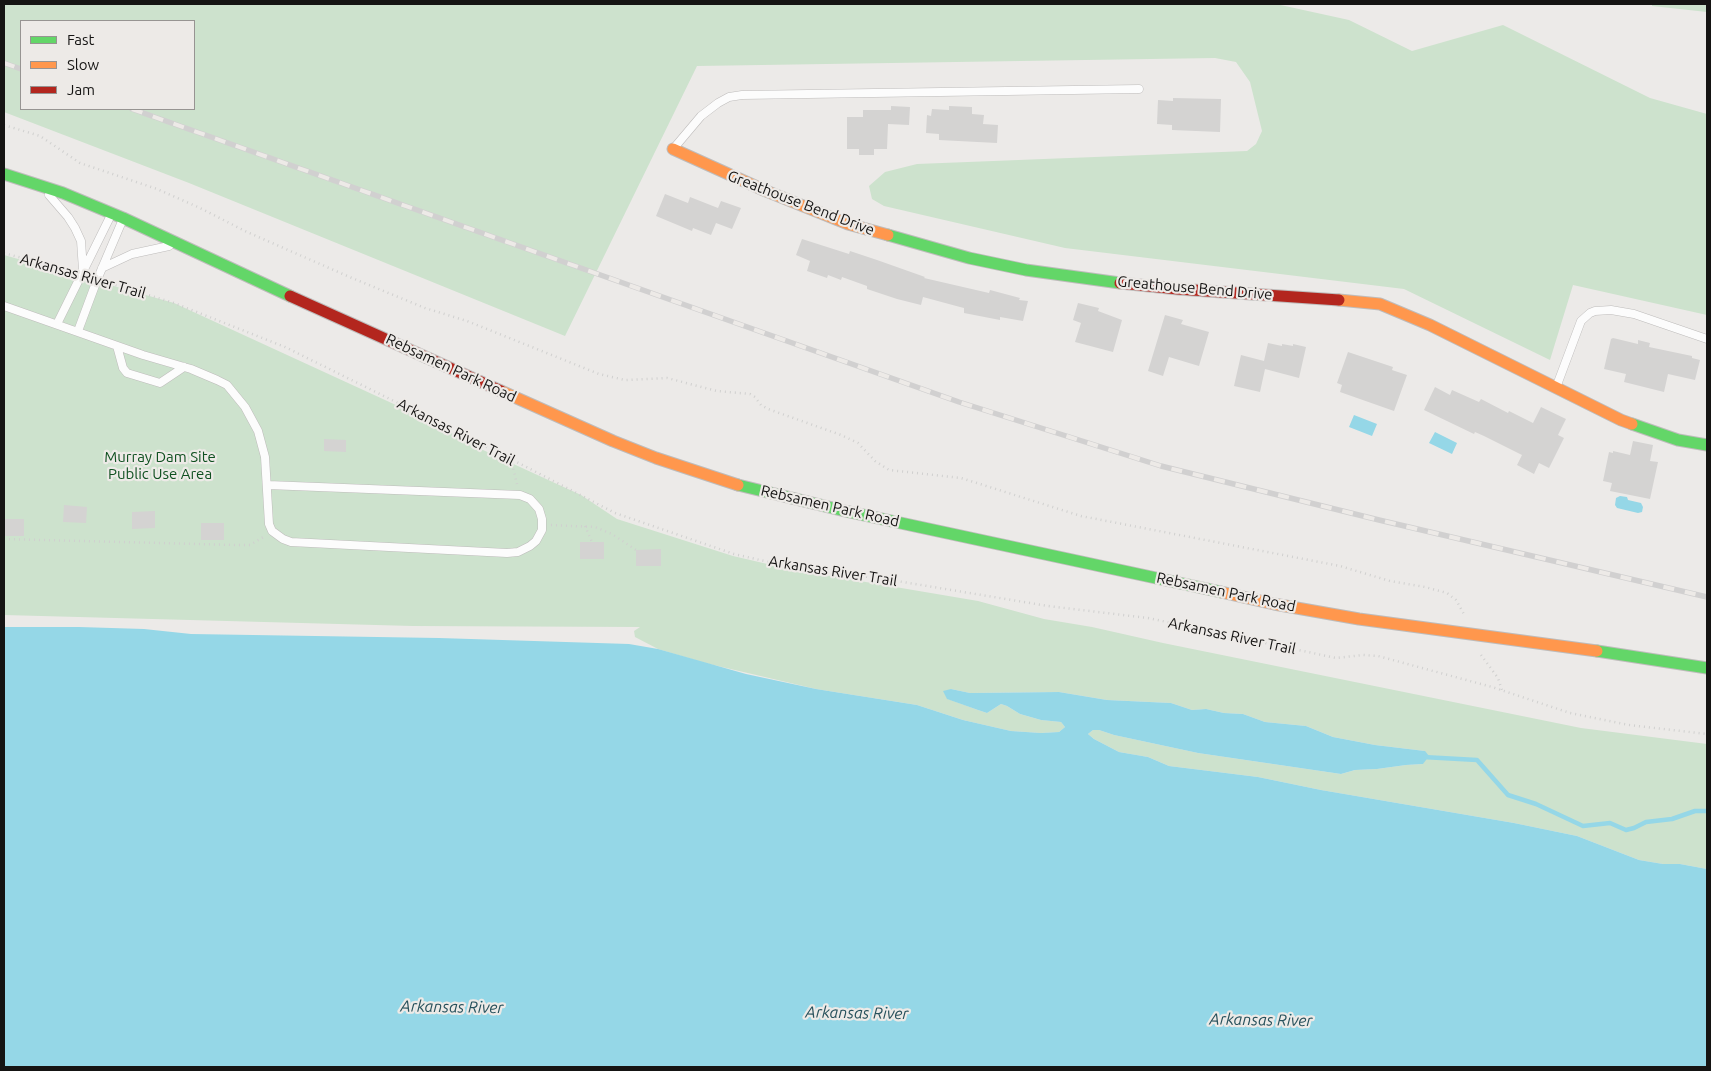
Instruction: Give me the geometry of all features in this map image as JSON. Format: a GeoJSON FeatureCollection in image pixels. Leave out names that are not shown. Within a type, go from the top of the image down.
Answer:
{"type":"FeatureCollection","features":[{"type":"Feature","properties":{"kind":"street","name":"Greathouse Bend Drive"},"geometry":{"type":"LineString","coordinates":[[673,149],[766,191],[848,224],[970,258],[1026,270],[1178,289],[1380,304],[1437,328],[1622,420],[1678,440],[1707,445]]}},
{"type":"Feature","properties":{"kind":"street","name":"Rebsamen Park Road"},"geometry":{"type":"LineString","coordinates":[[4,174],[112,213],[571,423],[656,458],[711,476],[845,511],[1176,581],[1274,604],[1358,619],[1594,650],[1707,668]]}},
{"type":"Feature","properties":{"kind":"lane"},"geometry":{"type":"LineString","coordinates":[[673,149],[701,116],[718,102],[742,94],[1139,89]]}},
{"type":"Feature","properties":{"kind":"lane"},"geometry":{"type":"LineString","coordinates":[[41,186],[76,228],[81,241],[82,272]]}},
{"type":"Feature","properties":{"kind":"lane"},"geometry":{"type":"LineString","coordinates":[[58,324],[112,213]]}},
{"type":"Feature","properties":{"kind":"lane"},"geometry":{"type":"LineString","coordinates":[[78,331],[123,218]]}},
{"type":"Feature","properties":{"kind":"lane"},"geometry":{"type":"LineString","coordinates":[[102,268],[132,254],[180,245]]}},
{"type":"Feature","properties":{"kind":"lane"},"geometry":{"type":"LineString","coordinates":[[4,306],[117,346],[207,375],[227,385],[245,407],[258,431],[268,485],[268,518],[272,531],[291,542],[518,552],[530,546],[540,535],[542,525],[541,514],[535,503],[520,495],[268,485]]}},
{"type":"Feature","properties":{"kind":"lane"},"geometry":{"type":"LineString","coordinates":[[1556,387],[1581,321],[1590,313],[1596,311],[1621,311],[1707,339]]}},
{"type":"Feature","properties":{"kind":"lane"},"geometry":{"type":"LineString","coordinates":[[117,346],[123,368],[127,373],[160,383],[184,367]]}},
{"type":"Feature","properties":{"kind":"path"},"geometry":{"type":"LineString","coordinates":[[4,125],[40,136],[80,163],[157,189],[256,236],[352,278],[425,308],[467,321],[599,374],[624,380],[667,378],[717,391],[750,394],[756,397],[761,405],[768,409],[858,443],[875,461],[889,470],[911,474],[947,475],[961,478],[1081,516],[1340,566],[1390,581],[1448,593],[1456,600],[1470,622],[1476,648],[1498,678],[1502,690]]}},
{"type":"Feature","properties":{"kind":"path","name":"Arkansas River Trail"},"geometry":{"type":"LineString","coordinates":[[4,253],[82,272]]}},
{"type":"Feature","properties":{"kind":"path","name":"Arkansas River Trail"},"geometry":{"type":"LineString","coordinates":[[97,280],[174,302],[285,347],[511,459],[615,513],[734,554],[786,566],[891,580],[1048,606],[1148,618],[1336,658],[1363,655],[1378,656],[1502,690],[1570,713],[1629,725],[1707,734]]}},
{"type":"Feature","properties":{"kind":"path"},"geometry":{"type":"LineString","coordinates":[[511,459],[520,495]]}},
{"type":"Feature","properties":{"kind":"path"},"geometry":{"type":"LineString","coordinates":[[542,525],[585,526],[603,530],[636,550]]}},
{"type":"Feature","properties":{"kind":"path"},"geometry":{"type":"LineString","coordinates":[[585,526],[592,542]]}},
{"type":"Feature","properties":{"kind":"path"},"geometry":{"type":"LineString","coordinates":[[4,539],[250,545],[261,540],[272,531]]}},
{"type":"Feature","properties":{"kind":"green space"},"geometry":{"type":"Polygon","coordinates":[[[4,4],[1276,4],[1349,20],[1412,51],[1503,25],[1650,98],[1707,114],[1707,315],[1573,285],[1550,360],[1404,289],[1065,248],[884,206],[872,199],[869,186],[885,172],[917,164],[1247,151],[1256,144],[1262,131],[1250,82],[1236,62],[1215,58],[697,66],[565,336],[189,183],[4,112],[4,4]]]}},
{"type":"Feature","properties":{"kind":"green space"},"geometry":{"type":"Polygon","coordinates":[[[1652,4],[1707,4],[1707,12],[1652,6],[1652,4]]]}},
{"type":"Feature","properties":{"kind":"green space","name":"Murray Dam Site Public Use Area"},"geometry":{"type":"Polygon","coordinates":[[[4,255],[174,303],[422,417],[483,450],[581,495],[617,519],[733,556],[789,569],[978,601],[1044,619],[1092,627],[1581,728],[1707,744],[1707,869],[1639,860],[1577,836],[1514,823],[1321,790],[1258,777],[1169,766],[1148,757],[1119,752],[1088,734],[1093,730],[1099,730],[1198,753],[1341,774],[1355,770],[1423,764],[1425,751],[1375,745],[1333,737],[1306,726],[1265,722],[1243,714],[1224,713],[1206,709],[1192,710],[1171,703],[1107,700],[1059,692],[970,693],[951,689],[948,699],[987,713],[1001,704],[1020,714],[1041,720],[1061,722],[1065,727],[1059,732],[1011,731],[963,720],[917,705],[816,689],[705,663],[658,649],[635,637],[634,631],[640,627],[413,626],[4,615],[4,255]]]}},
{"type":"Feature","properties":{"kind":"water"},"geometry":{"type":"Polygon","coordinates":[[[1354,415],[1377,424],[1372,436],[1349,427],[1354,415]]]}},
{"type":"Feature","properties":{"kind":"water"},"geometry":{"type":"Polygon","coordinates":[[[1435,432],[1457,443],[1452,454],[1429,443],[1435,432]]]}},
{"type":"Feature","properties":{"kind":"water"},"geometry":{"type":"Polygon","coordinates":[[[1620,496],[1641,503],[1643,507],[1642,512],[1638,513],[1617,508],[1615,505],[1616,498],[1620,496]]]}},
{"type":"Feature","properties":{"kind":"water","name":"Arkansas River"},"geometry":{"type":"Polygon","coordinates":[[[4,627],[79,627],[144,629],[191,634],[439,638],[629,644],[658,649],[746,674],[816,689],[917,705],[963,720],[1011,731],[1059,732],[1065,727],[1061,722],[1041,720],[1020,714],[1001,704],[987,713],[947,699],[943,691],[951,689],[970,693],[1059,692],[1107,700],[1171,703],[1192,710],[1206,709],[1224,713],[1243,714],[1265,722],[1306,726],[1333,737],[1375,745],[1425,751],[1429,756],[1423,764],[1355,770],[1341,774],[1198,753],[1099,730],[1093,730],[1088,734],[1119,752],[1148,757],[1169,766],[1258,777],[1321,790],[1514,823],[1577,836],[1639,860],[1707,869],[1707,1067],[4,1067],[4,627]]]}},
{"type":"Feature","properties":{"kind":"building"},"geometry":{"type":"Polygon","coordinates":[[[1173,98],[1221,99],[1220,132],[1172,130],[1172,125],[1157,124],[1158,100],[1173,101],[1173,98]]]}},
{"type":"Feature","properties":{"kind":"building"},"geometry":{"type":"Polygon","coordinates":[[[891,106],[910,107],[909,125],[888,124],[887,149],[874,149],[874,155],[859,155],[859,149],[847,149],[847,117],[863,117],[863,110],[891,110],[891,106]]]}},
{"type":"Feature","properties":{"kind":"building"},"geometry":{"type":"Polygon","coordinates":[[[949,106],[972,107],[972,114],[984,115],[983,124],[998,125],[997,143],[939,140],[939,134],[926,133],[927,115],[931,116],[932,109],[949,110],[949,106]]]}},
{"type":"Feature","properties":{"kind":"building"},"geometry":{"type":"Polygon","coordinates":[[[665,194],[688,203],[690,197],[718,208],[721,201],[741,208],[732,229],[716,223],[711,235],[693,228],[692,231],[656,216],[665,194]]]}},
{"type":"Feature","properties":{"kind":"building"},"geometry":{"type":"Polygon","coordinates":[[[802,239],[849,254],[850,251],[924,278],[989,293],[990,290],[1020,298],[1019,300],[1028,301],[1023,321],[1000,317],[1000,320],[964,313],[964,308],[923,297],[921,305],[867,289],[867,286],[842,277],[841,280],[828,275],[827,278],[807,271],[810,261],[796,255],[802,239]]]}},
{"type":"Feature","properties":{"kind":"building"},"geometry":{"type":"Polygon","coordinates":[[[1078,303],[1099,308],[1098,311],[1122,320],[1113,352],[1075,342],[1081,323],[1073,320],[1078,303]]]}},
{"type":"Feature","properties":{"kind":"building"},"geometry":{"type":"Polygon","coordinates":[[[1165,315],[1183,320],[1181,324],[1209,332],[1199,366],[1169,357],[1163,376],[1148,371],[1165,315]]]}},
{"type":"Feature","properties":{"kind":"building"},"geometry":{"type":"Polygon","coordinates":[[[1611,339],[1638,344],[1638,340],[1650,343],[1649,347],[1692,356],[1692,358],[1700,360],[1695,380],[1668,374],[1664,392],[1624,382],[1626,374],[1604,369],[1611,339]]]}},
{"type":"Feature","properties":{"kind":"building"},"geometry":{"type":"Polygon","coordinates":[[[1268,343],[1282,346],[1282,344],[1293,346],[1293,344],[1306,347],[1299,378],[1265,369],[1260,392],[1234,386],[1241,355],[1264,361],[1268,343]]]}},
{"type":"Feature","properties":{"kind":"building"},"geometry":{"type":"Polygon","coordinates":[[[1348,352],[1393,367],[1392,370],[1407,375],[1394,411],[1340,392],[1342,385],[1337,383],[1348,352]]]}},
{"type":"Feature","properties":{"kind":"building"},"geometry":{"type":"Polygon","coordinates":[[[1435,387],[1450,395],[1452,390],[1479,402],[1481,399],[1533,423],[1541,407],[1566,419],[1558,435],[1564,438],[1549,468],[1539,463],[1534,474],[1517,465],[1522,455],[1424,410],[1435,387]]]}},
{"type":"Feature","properties":{"kind":"building"},"geometry":{"type":"Polygon","coordinates":[[[324,439],[346,440],[346,452],[324,451],[324,439]]]}},
{"type":"Feature","properties":{"kind":"building"},"geometry":{"type":"Polygon","coordinates":[[[1633,441],[1653,445],[1650,461],[1658,462],[1650,499],[1610,491],[1612,483],[1603,481],[1609,452],[1613,453],[1613,451],[1630,455],[1633,441]]]}},
{"type":"Feature","properties":{"kind":"building"},"geometry":{"type":"Polygon","coordinates":[[[64,505],[87,507],[86,523],[63,522],[64,505]]]}},
{"type":"Feature","properties":{"kind":"building"},"geometry":{"type":"Polygon","coordinates":[[[155,511],[155,528],[132,529],[132,512],[155,511]]]}},
{"type":"Feature","properties":{"kind":"building"},"geometry":{"type":"Polygon","coordinates":[[[4,519],[24,519],[24,536],[4,536],[4,519]]]}},
{"type":"Feature","properties":{"kind":"building"},"geometry":{"type":"Polygon","coordinates":[[[201,523],[224,523],[224,540],[201,540],[201,523]]]}},
{"type":"Feature","properties":{"kind":"building"},"geometry":{"type":"Polygon","coordinates":[[[580,542],[604,542],[604,559],[580,559],[580,542]]]}},
{"type":"Feature","properties":{"kind":"building"},"geometry":{"type":"Polygon","coordinates":[[[661,549],[661,566],[636,566],[636,550],[661,549]]]}},
{"type":"Feature","properties":{"kind":"waterway"},"geometry":{"type":"LineString","coordinates":[[1423,757],[1477,760],[1508,795],[1536,804],[1583,826],[1610,823],[1626,830],[1646,822],[1672,819],[1695,811],[1707,811]]}},
{"type":"Feature","properties":{"kind":"railway"},"geometry":{"type":"LineString","coordinates":[[4,63],[20,69]]}},
{"type":"Feature","properties":{"kind":"railway"},"geometry":{"type":"LineString","coordinates":[[135,110],[959,402],[1161,466],[1379,520],[1707,597]]}},
{"type":"Feature","properties":{"kind":"traffic: fast"},"geometry":{"type":"LineString","coordinates":[[4,174],[63,193],[123,218],[290,296]]}},
{"type":"Feature","properties":{"kind":"traffic: fast"},"geometry":{"type":"LineString","coordinates":[[888,235],[969,258],[1026,270],[1120,283]]}},
{"type":"Feature","properties":{"kind":"traffic: fast"},"geometry":{"type":"LineString","coordinates":[[1632,424],[1678,440],[1707,445]]}},
{"type":"Feature","properties":{"kind":"traffic: fast"},"geometry":{"type":"LineString","coordinates":[[738,485],[845,511],[1221,592]]}},
{"type":"Feature","properties":{"kind":"traffic: fast"},"geometry":{"type":"LineString","coordinates":[[1597,651],[1707,668]]}},
{"type":"Feature","properties":{"kind":"traffic: slow"},"geometry":{"type":"LineString","coordinates":[[673,149],[766,191],[848,224],[888,235]]}},
{"type":"Feature","properties":{"kind":"traffic: slow"},"geometry":{"type":"LineString","coordinates":[[1339,300],[1380,304],[1430,325],[1632,424]]}},
{"type":"Feature","properties":{"kind":"traffic: slow"},"geometry":{"type":"LineString","coordinates":[[501,391],[613,441],[656,458],[738,485]]}},
{"type":"Feature","properties":{"kind":"traffic: slow"},"geometry":{"type":"LineString","coordinates":[[1221,592],[1274,604],[1359,619],[1597,651]]}},
{"type":"Feature","properties":{"kind":"traffic: jam"},"geometry":{"type":"LineString","coordinates":[[1120,283],[1339,300]]}},
{"type":"Feature","properties":{"kind":"traffic: jam"},"geometry":{"type":"LineString","coordinates":[[290,296],[501,391]]}}]}
